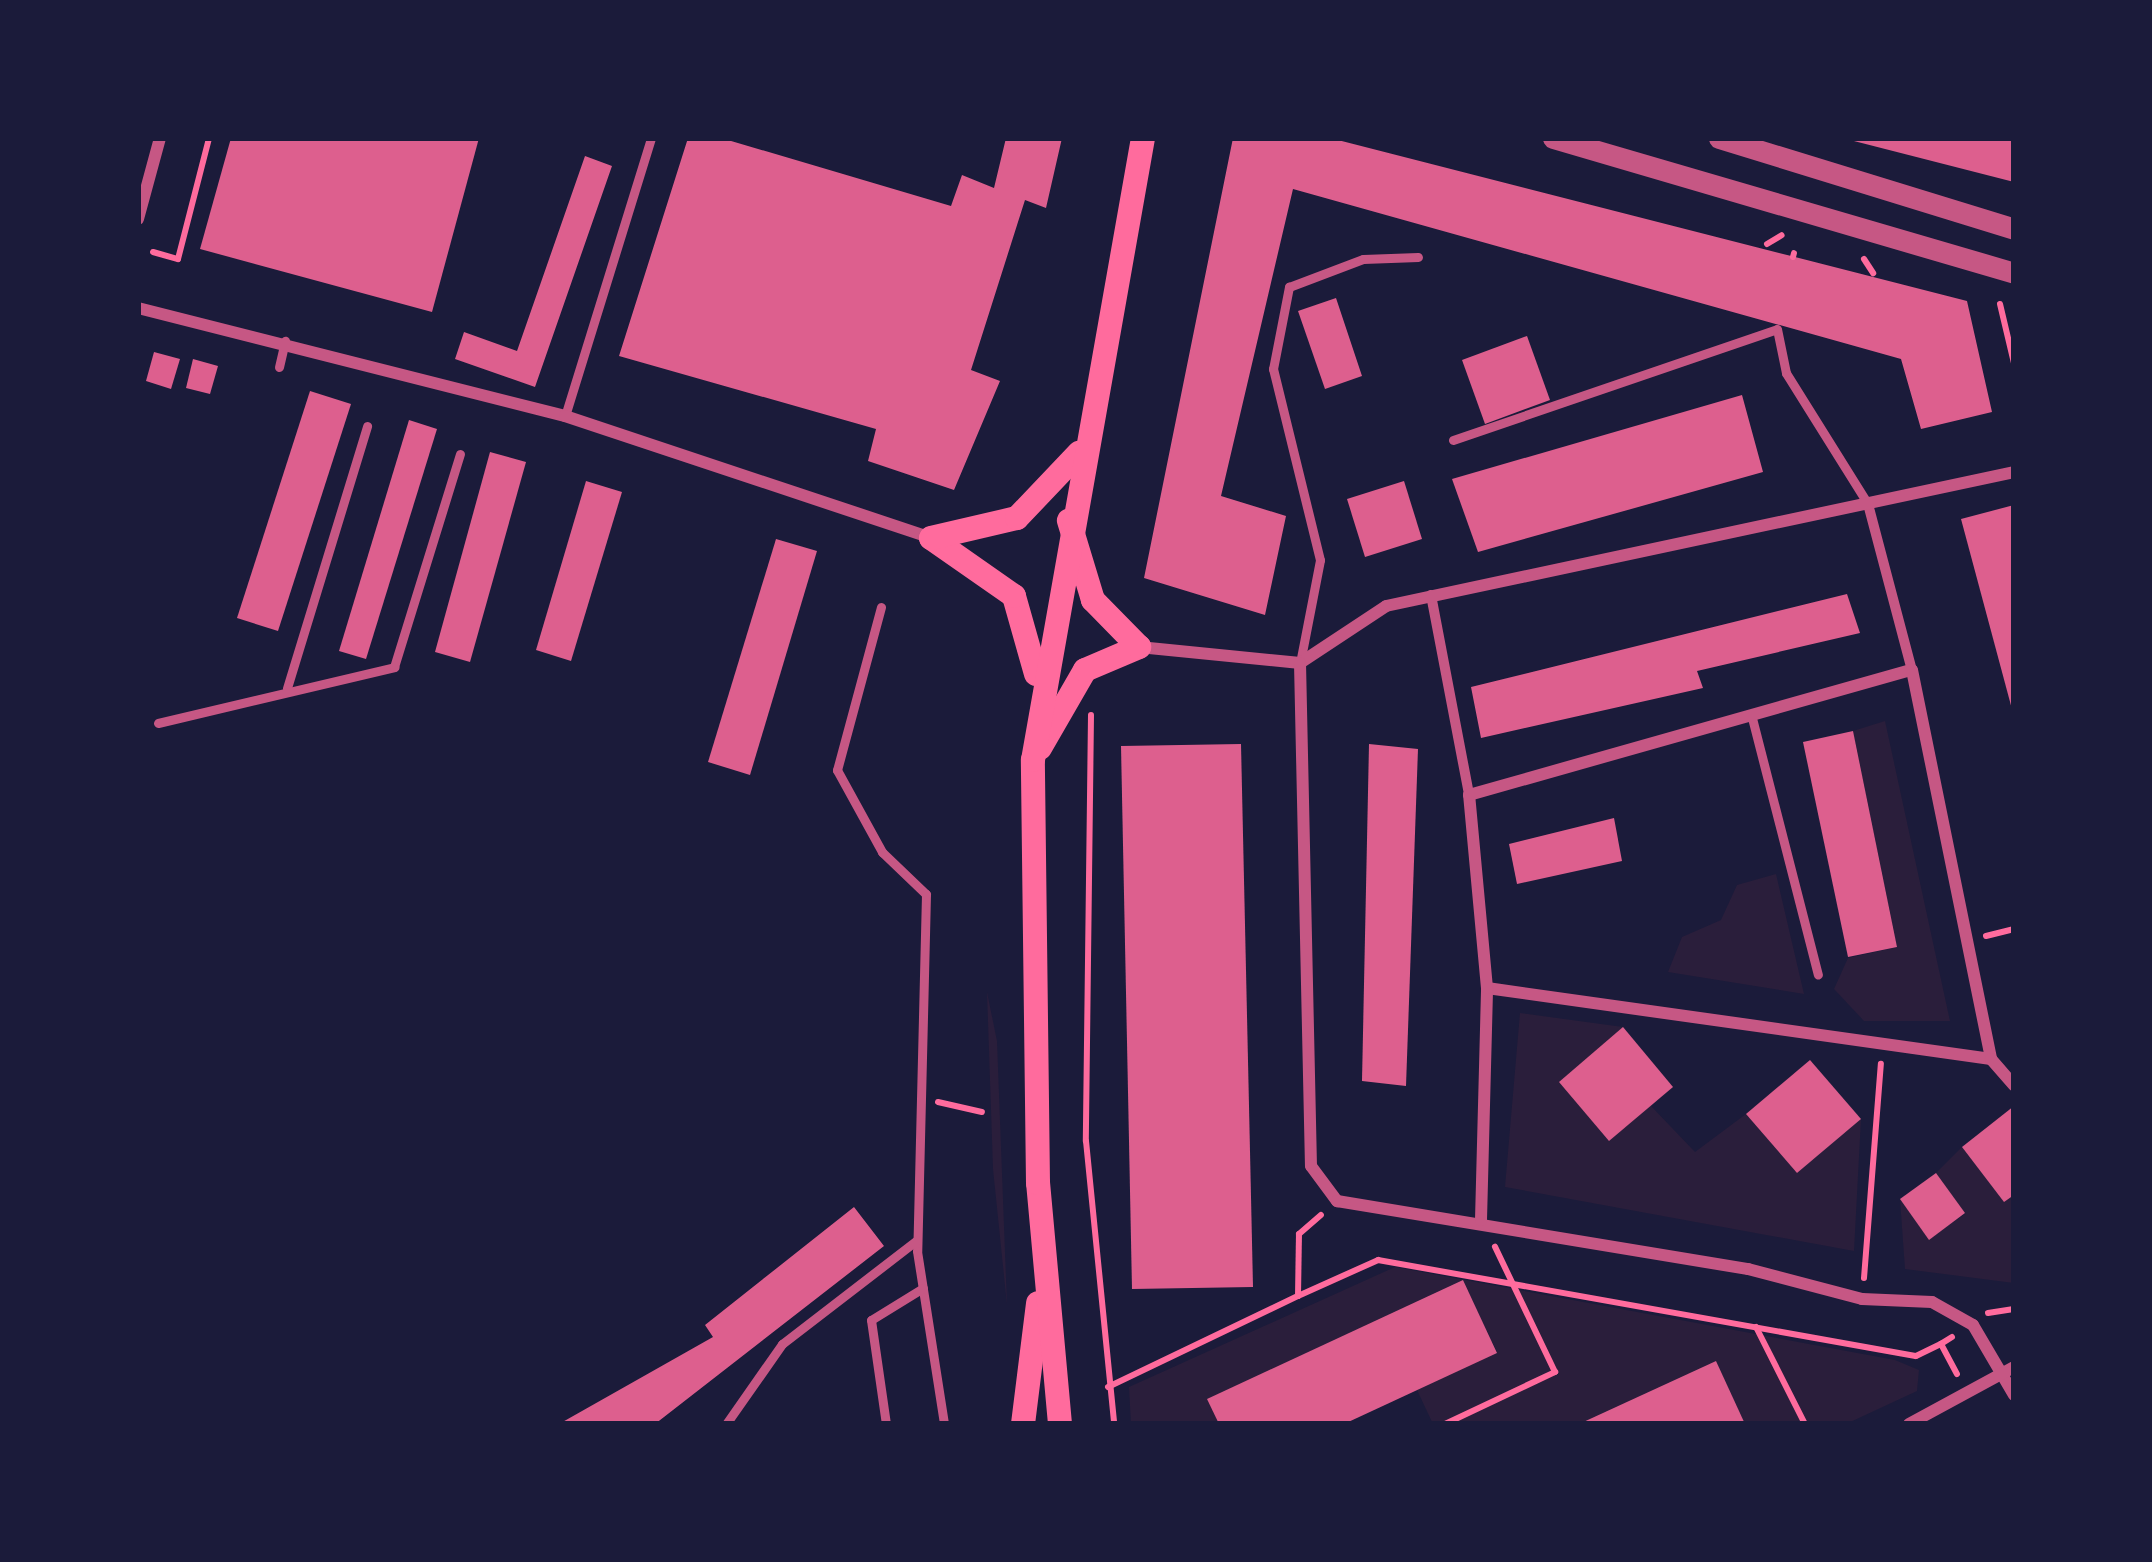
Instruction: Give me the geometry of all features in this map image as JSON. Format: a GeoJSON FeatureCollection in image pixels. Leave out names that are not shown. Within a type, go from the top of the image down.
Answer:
{"type":"FeatureCollection","features":[{"type":"Feature","properties":{"kind":"main road"},"geometry":{"type":"LineString","coordinates":[[1060,1424],[1043,1271],[1033,760],[1068,517],[1143,138]]}},
{"type":"Feature","properties":{"kind":"main road"},"geometry":{"type":"LineString","coordinates":[[931,538],[996,530],[1080,451]]}},
{"type":"Feature","properties":{"kind":"main road"},"geometry":{"type":"LineString","coordinates":[[1033,760],[1067,688],[1139,646],[1093,600],[1068,517]]}},
{"type":"Feature","properties":{"kind":"main road"},"geometry":{"type":"LineString","coordinates":[[931,538],[1014,596],[1041,696]]}},
{"type":"Feature","properties":{"kind":"main road"},"geometry":{"type":"LineString","coordinates":[[1023,1424],[1043,1271]]}},
{"type":"Feature","properties":{"kind":"street"},"geometry":{"type":"LineString","coordinates":[[138,219],[160,138]]}},
{"type":"Feature","properties":{"kind":"street"},"geometry":{"type":"LineString","coordinates":[[1553,138],[2014,273]]}},
{"type":"Feature","properties":{"kind":"street"},"geometry":{"type":"LineString","coordinates":[[1719,138],[2014,229]]}},
{"type":"Feature","properties":{"kind":"street"},"geometry":{"type":"LineString","coordinates":[[138,308],[285,341],[565,416],[931,538]]}},
{"type":"Feature","properties":{"kind":"street"},"geometry":{"type":"LineString","coordinates":[[1139,646],[1300,663],[1386,605],[2014,472]]}},
{"type":"Feature","properties":{"kind":"street"},"geometry":{"type":"LineString","coordinates":[[1868,504],[1912,670],[1990,1059],[2014,1085]]}},
{"type":"Feature","properties":{"kind":"street"},"geometry":{"type":"LineString","coordinates":[[1431,595],[1469,795],[1487,988],[1481,1220]]}},
{"type":"Feature","properties":{"kind":"street"},"geometry":{"type":"LineString","coordinates":[[1300,663],[1311,1166],[1337,1201],[1481,1220],[1862,1299],[1932,1302],[1972,1325],[2008,1371],[2014,1395]]}},
{"type":"Feature","properties":{"kind":"street"},"geometry":{"type":"LineString","coordinates":[[1469,795],[1912,670]]}},
{"type":"Feature","properties":{"kind":"street"},"geometry":{"type":"LineString","coordinates":[[1487,988],[1990,1059]]}},
{"type":"Feature","properties":{"kind":"street"},"geometry":{"type":"LineString","coordinates":[[1910,1424],[2008,1371]]}},
{"type":"Feature","properties":{"kind":"lane"},"geometry":{"type":"LineString","coordinates":[[565,416],[651,138]]}},
{"type":"Feature","properties":{"kind":"lane"},"geometry":{"type":"LineString","coordinates":[[1300,663],[1320,560],[1273,369],[1289,287],[1363,260],[1418,256]]}},
{"type":"Feature","properties":{"kind":"lane"},"geometry":{"type":"LineString","coordinates":[[1453,440],[1777,329],[1786,373],[1868,504]]}},
{"type":"Feature","properties":{"kind":"lane"},"geometry":{"type":"LineString","coordinates":[[279,367],[285,341]]}},
{"type":"Feature","properties":{"kind":"lane"},"geometry":{"type":"LineString","coordinates":[[287,688],[367,426]]}},
{"type":"Feature","properties":{"kind":"lane"},"geometry":{"type":"LineString","coordinates":[[158,723],[287,688],[394,667],[460,454]]}},
{"type":"Feature","properties":{"kind":"lane"},"geometry":{"type":"LineString","coordinates":[[881,607],[837,770],[882,853],[926,894],[917,1097],[917,1240],[944,1424]]}},
{"type":"Feature","properties":{"kind":"lane"},"geometry":{"type":"LineString","coordinates":[[1751,714],[1818,975]]}},
{"type":"Feature","properties":{"kind":"lane"},"geometry":{"type":"LineString","coordinates":[[726,1424],[782,1344],[917,1240]]}},
{"type":"Feature","properties":{"kind":"lane"},"geometry":{"type":"LineString","coordinates":[[886,1424],[871,1320],[923,1288]]}},
{"type":"Feature","properties":{"kind":"path"},"geometry":{"type":"LineString","coordinates":[[153,252],[178,259],[209,138]]}},
{"type":"Feature","properties":{"kind":"path"},"geometry":{"type":"LineString","coordinates":[[1767,244],[1782,235]]}},
{"type":"Feature","properties":{"kind":"path"},"geometry":{"type":"LineString","coordinates":[[1864,260],[1873,273]]}},
{"type":"Feature","properties":{"kind":"path"},"geometry":{"type":"LineString","coordinates":[[2000,304],[2014,363]]}},
{"type":"Feature","properties":{"kind":"path"},"geometry":{"type":"LineString","coordinates":[[1093,701],[1082,968],[1114,1424]]}},
{"type":"Feature","properties":{"kind":"path"},"geometry":{"type":"LineString","coordinates":[[1862,1299],[1883,1046]]}},
{"type":"Feature","properties":{"kind":"path"},"geometry":{"type":"LineString","coordinates":[[917,1097],[982,1112]]}},
{"type":"Feature","properties":{"kind":"path"},"geometry":{"type":"LineString","coordinates":[[1298,1297],[1299,1234],[1337,1201]]}},
{"type":"Feature","properties":{"kind":"path"},"geometry":{"type":"LineString","coordinates":[[1445,1424],[1556,1372],[1481,1220]]}},
{"type":"Feature","properties":{"kind":"path"},"geometry":{"type":"LineString","coordinates":[[1108,1387],[1378,1260],[1916,1356],[1941,1344]]}},
{"type":"Feature","properties":{"kind":"path"},"geometry":{"type":"LineString","coordinates":[[1756,1328],[1805,1424]]}},
{"type":"Feature","properties":{"kind":"shaded area"},"geometry":{"type":"Polygon","coordinates":[[[1885,721],[1950,1021],[1864,1021],[1834,989],[1848,958],[1897,947],[1853,731],[1885,721]]]}},
{"type":"Feature","properties":{"kind":"shaded area"},"geometry":{"type":"Polygon","coordinates":[[[1776,874],[1804,994],[1668,972],[1682,937],[1721,920],[1737,885],[1776,874]]]}},
{"type":"Feature","properties":{"kind":"shaded area"},"geometry":{"type":"Polygon","coordinates":[[[987,992],[997,1041],[1007,1305],[993,1169],[987,992]]]}},
{"type":"Feature","properties":{"kind":"shaded area"},"geometry":{"type":"Polygon","coordinates":[[[1520,1013],[1623,1027],[1651,1106],[1695,1152],[1746,1114],[1797,1173],[1861,1119],[1854,1251],[1505,1187],[1520,1013]]]}},
{"type":"Feature","properties":{"kind":"shaded area"},"geometry":{"type":"Polygon","coordinates":[[[1962,1147],[2004,1201],[2014,1195],[2014,1283],[1905,1269],[1900,1199],[1929,1239],[1965,1214],[1936,1173],[1962,1147]]]}},
{"type":"Feature","properties":{"kind":"shaded area"},"geometry":{"type":"Polygon","coordinates":[[[1395,1267],[1895,1360],[1919,1370],[1917,1391],[1846,1424],[1745,1424],[1716,1361],[1579,1424],[1433,1424],[1417,1390],[1497,1352],[1463,1280],[1208,1399],[1219,1424],[1131,1424],[1129,1387],[1395,1267]]]}},
{"type":"Feature","properties":{"kind":"building"},"geometry":{"type":"Polygon","coordinates":[[[231,138],[479,138],[432,312],[200,249],[231,138]]]}},
{"type":"Feature","properties":{"kind":"building"},"geometry":{"type":"Polygon","coordinates":[[[688,138],[721,138],[951,206],[962,175],[994,188],[1006,138],[1062,138],[1046,208],[1025,200],[971,370],[1000,381],[954,490],[868,461],[876,429],[619,356],[688,138]]]}},
{"type":"Feature","properties":{"kind":"building"},"geometry":{"type":"Polygon","coordinates":[[[1233,138],[1330,138],[1967,301],[1992,412],[1921,429],[1901,359],[1293,189],[1221,496],[1286,516],[1265,615],[1144,578],[1233,138]]]}},
{"type":"Feature","properties":{"kind":"building"},"geometry":{"type":"Polygon","coordinates":[[[2014,138],[2014,182],[1850,140],[2014,138]]]}},
{"type":"Feature","properties":{"kind":"building"},"geometry":{"type":"Polygon","coordinates":[[[585,156],[612,166],[535,387],[455,359],[464,332],[517,351],[585,156]]]}},
{"type":"Feature","properties":{"kind":"building"},"geometry":{"type":"Polygon","coordinates":[[[1336,298],[1362,376],[1325,389],[1298,311],[1336,298]]]}},
{"type":"Feature","properties":{"kind":"building"},"geometry":{"type":"Polygon","coordinates":[[[1527,336],[1550,400],[1485,424],[1462,360],[1527,336]]]}},
{"type":"Feature","properties":{"kind":"building"},"geometry":{"type":"Polygon","coordinates":[[[154,352],[180,359],[171,389],[146,381],[154,352]]]}},
{"type":"Feature","properties":{"kind":"building"},"geometry":{"type":"Polygon","coordinates":[[[193,359],[218,366],[210,394],[186,388],[193,359]]]}},
{"type":"Feature","properties":{"kind":"building"},"geometry":{"type":"Polygon","coordinates":[[[310,391],[351,404],[278,631],[237,618],[310,391]]]}},
{"type":"Feature","properties":{"kind":"building"},"geometry":{"type":"Polygon","coordinates":[[[1742,395],[1763,472],[1478,552],[1452,479],[1742,395]]]}},
{"type":"Feature","properties":{"kind":"building"},"geometry":{"type":"Polygon","coordinates":[[[409,420],[437,429],[366,659],[339,651],[409,420]]]}},
{"type":"Feature","properties":{"kind":"building"},"geometry":{"type":"Polygon","coordinates":[[[490,452],[526,462],[470,662],[435,652],[490,452]]]}},
{"type":"Feature","properties":{"kind":"building"},"geometry":{"type":"Polygon","coordinates":[[[586,481],[622,492],[571,661],[536,650],[586,481]]]}},
{"type":"Feature","properties":{"kind":"building"},"geometry":{"type":"Polygon","coordinates":[[[1404,481],[1422,539],[1365,557],[1347,499],[1404,481]]]}},
{"type":"Feature","properties":{"kind":"building"},"geometry":{"type":"Polygon","coordinates":[[[2014,505],[2014,713],[2013,713],[1961,519],[2014,505]]]}},
{"type":"Feature","properties":{"kind":"building"},"geometry":{"type":"Polygon","coordinates":[[[776,539],[817,551],[750,775],[708,762],[776,539]]]}},
{"type":"Feature","properties":{"kind":"building"},"geometry":{"type":"Polygon","coordinates":[[[1847,594],[1860,633],[1697,671],[1703,688],[1481,738],[1471,687],[1847,594]]]}},
{"type":"Feature","properties":{"kind":"building"},"geometry":{"type":"Polygon","coordinates":[[[1853,731],[1897,947],[1848,957],[1803,742],[1853,731]]]}},
{"type":"Feature","properties":{"kind":"building"},"geometry":{"type":"Polygon","coordinates":[[[1241,744],[1253,1287],[1132,1289],[1121,746],[1241,744]]]}},
{"type":"Feature","properties":{"kind":"building"},"geometry":{"type":"Polygon","coordinates":[[[1369,744],[1418,749],[1406,1086],[1362,1081],[1369,744]]]}},
{"type":"Feature","properties":{"kind":"building"},"geometry":{"type":"Polygon","coordinates":[[[1614,818],[1622,861],[1517,884],[1509,844],[1614,818]]]}},
{"type":"Feature","properties":{"kind":"building"},"geometry":{"type":"Polygon","coordinates":[[[1623,1027],[1673,1087],[1609,1141],[1559,1082],[1623,1027]]]}},
{"type":"Feature","properties":{"kind":"building"},"geometry":{"type":"Polygon","coordinates":[[[1810,1060],[1861,1119],[1797,1173],[1746,1114],[1810,1060]]]}},
{"type":"Feature","properties":{"kind":"building"},"geometry":{"type":"Polygon","coordinates":[[[2014,1106],[2014,1195],[2004,1202],[1962,1147],[2014,1106]]]}},
{"type":"Feature","properties":{"kind":"building"},"geometry":{"type":"Polygon","coordinates":[[[1936,1173],[1965,1213],[1929,1240],[1900,1199],[1936,1173]]]}},
{"type":"Feature","properties":{"kind":"building"},"geometry":{"type":"Polygon","coordinates":[[[854,1207],[884,1246],[655,1424],[559,1424],[713,1337],[705,1325],[854,1207]]]}},
{"type":"Feature","properties":{"kind":"building"},"geometry":{"type":"Polygon","coordinates":[[[1463,1280],[1497,1353],[1344,1424],[1219,1424],[1207,1399],[1463,1280]]]}},
{"type":"Feature","properties":{"kind":"building"},"geometry":{"type":"Polygon","coordinates":[[[1716,1361],[1745,1424],[1579,1424],[1716,1361]]]}}]}
